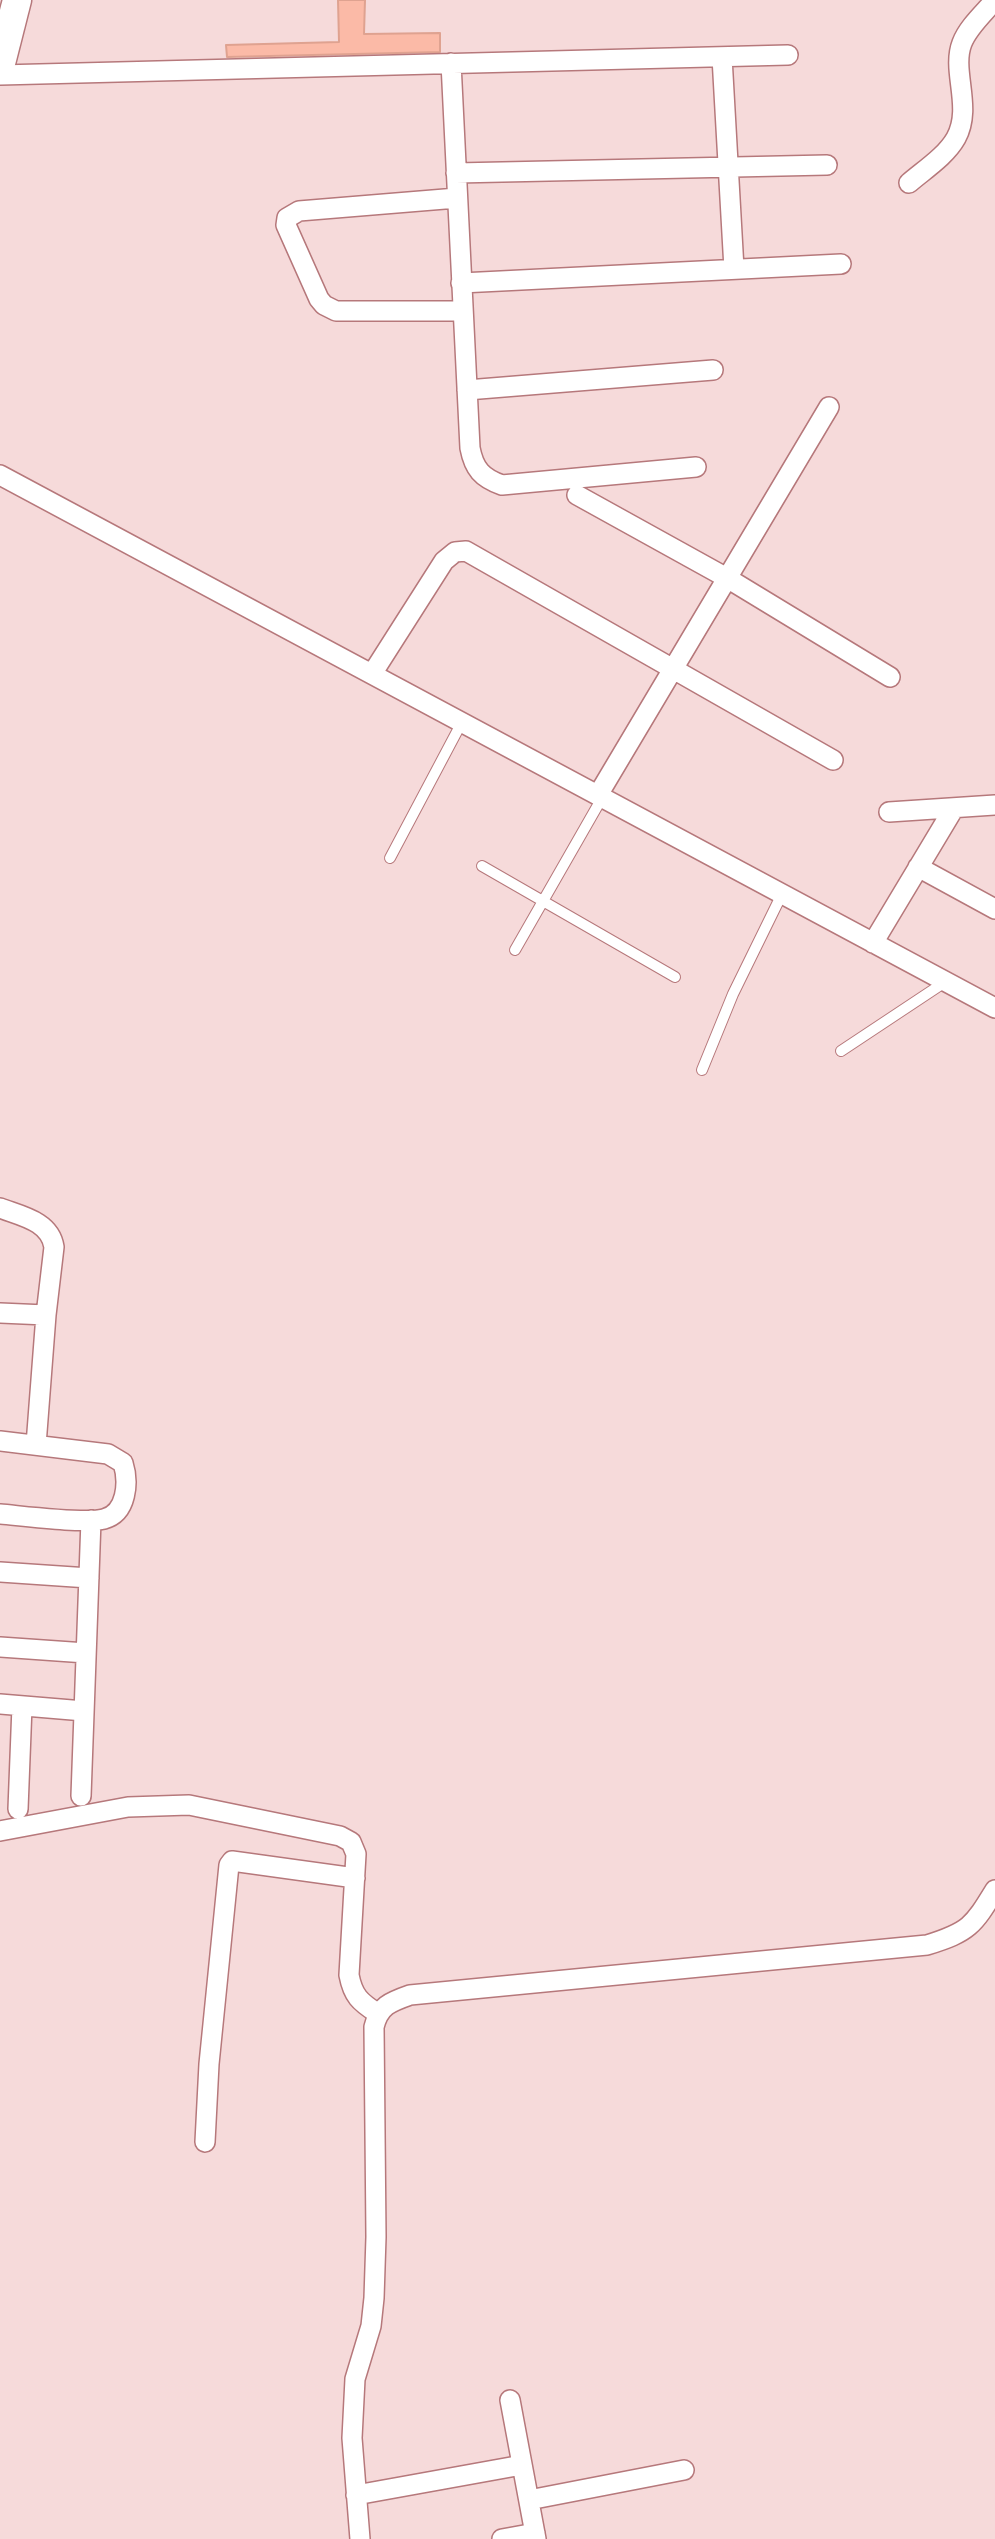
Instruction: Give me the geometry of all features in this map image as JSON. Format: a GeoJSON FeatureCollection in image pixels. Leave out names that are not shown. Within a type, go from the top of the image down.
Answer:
{"type":"FeatureCollection","features":[{"type":"Feature","properties":{"kind":"street"},"geometry":{"type":"LineString","coordinates":[[0,67],[17,0]]}},
{"type":"Feature","properties":{"kind":"street"},"geometry":{"type":"LineString","coordinates":[[909,183],[955,140],[962,122],[961,44],[995,0]]}},
{"type":"Feature","properties":{"kind":"street"},"geometry":{"type":"LineString","coordinates":[[0,75],[788,55]]}},
{"type":"Feature","properties":{"kind":"street"},"geometry":{"type":"LineString","coordinates":[[722,57],[734,269]]}},
{"type":"Feature","properties":{"kind":"street"},"geometry":{"type":"LineString","coordinates":[[451,64],[470,448],[479,473],[502,485],[696,467]]}},
{"type":"Feature","properties":{"kind":"street"},"geometry":{"type":"LineString","coordinates":[[456,173],[827,165]]}},
{"type":"Feature","properties":{"kind":"street"},"geometry":{"type":"LineString","coordinates":[[457,198],[299,211],[290,214],[286,225],[319,299],[329,309],[463,311]]}},
{"type":"Feature","properties":{"kind":"street"},"geometry":{"type":"LineString","coordinates":[[461,283],[841,264]]}},
{"type":"Feature","properties":{"kind":"street"},"geometry":{"type":"LineString","coordinates":[[467,390],[713,370]]}},
{"type":"Feature","properties":{"kind":"street"},"geometry":{"type":"LineString","coordinates":[[600,797],[673,668],[829,407]]}},
{"type":"Feature","properties":{"kind":"street"},"geometry":{"type":"LineString","coordinates":[[0,475],[995,1008]]}},
{"type":"Feature","properties":{"kind":"street"},"geometry":{"type":"LineString","coordinates":[[577,495],[727,578],[890,677]]}},
{"type":"Feature","properties":{"kind":"street"},"geometry":{"type":"LineString","coordinates":[[372,674],[444,561],[455,552],[469,552],[833,760]]}},
{"type":"Feature","properties":{"kind":"street"},"geometry":{"type":"LineString","coordinates":[[889,812],[995,805]]}},
{"type":"Feature","properties":{"kind":"street"},"geometry":{"type":"LineString","coordinates":[[873,943],[954,808]]}},
{"type":"Feature","properties":{"kind":"street"},"geometry":{"type":"LineString","coordinates":[[918,867],[995,909]]}},
{"type":"Feature","properties":{"kind":"street"},"geometry":{"type":"LineString","coordinates":[[0,1208],[36,1222],[53,1237],[36,1445]]}},
{"type":"Feature","properties":{"kind":"street"},"geometry":{"type":"LineString","coordinates":[[0,1313],[46,1315]]}},
{"type":"Feature","properties":{"kind":"street"},"geometry":{"type":"LineString","coordinates":[[0,1441],[100,1452],[117,1458],[123,1464],[126,1474],[124,1496],[119,1509],[103,1520],[0,1514]]}},
{"type":"Feature","properties":{"kind":"street"},"geometry":{"type":"LineString","coordinates":[[81,1796],[91,1520]]}},
{"type":"Feature","properties":{"kind":"street"},"geometry":{"type":"LineString","coordinates":[[0,1572],[89,1578]]}},
{"type":"Feature","properties":{"kind":"street"},"geometry":{"type":"LineString","coordinates":[[0,1647],[86,1653]]}},
{"type":"Feature","properties":{"kind":"street"},"geometry":{"type":"LineString","coordinates":[[0,1704],[84,1711]]}},
{"type":"Feature","properties":{"kind":"street"},"geometry":{"type":"LineString","coordinates":[[18,1809],[22,1706]]}},
{"type":"Feature","properties":{"kind":"street"},"geometry":{"type":"LineString","coordinates":[[0,1831],[128,1807],[189,1805],[340,1836],[351,1842],[356,1854],[349,1975],[352,1990],[358,2000],[377,2013]]}},
{"type":"Feature","properties":{"kind":"street"},"geometry":{"type":"LineString","coordinates":[[205,2142],[209,2064],[229,1865],[232,1861],[355,1878]]}},
{"type":"Feature","properties":{"kind":"street"},"geometry":{"type":"LineString","coordinates":[[360,2539],[352,2417],[355,2379],[371,2326],[374,2298],[374,2027],[377,2013],[388,2002],[410,1995],[927,1945],[947,1939],[975,1922],[995,1890]]}},
{"type":"Feature","properties":{"kind":"street"},"geometry":{"type":"LineString","coordinates":[[502,2539],[536,2536],[510,2400]]}},
{"type":"Feature","properties":{"kind":"street"},"geometry":{"type":"LineString","coordinates":[[356,2495],[522,2465]]}},
{"type":"Feature","properties":{"kind":"street"},"geometry":{"type":"LineString","coordinates":[[528,2500],[684,2470]]}},
{"type":"Feature","properties":{"kind":"lane"},"geometry":{"type":"LineString","coordinates":[[390,858],[461,722]]}},
{"type":"Feature","properties":{"kind":"lane"},"geometry":{"type":"LineString","coordinates":[[515,950],[600,797]]}},
{"type":"Feature","properties":{"kind":"lane"},"geometry":{"type":"LineString","coordinates":[[482,866],[676,977]]}},
{"type":"Feature","properties":{"kind":"lane"},"geometry":{"type":"LineString","coordinates":[[702,1070],[733,994],[782,894]]}},
{"type":"Feature","properties":{"kind":"lane"},"geometry":{"type":"LineString","coordinates":[[841,1051],[946,982]]}},
{"type":"Feature","properties":{"kind":"building"},"geometry":{"type":"Polygon","coordinates":[[[338,0],[365,0],[364,34],[440,33],[440,52],[227,57],[226,45],[339,42],[338,0]]]}}]}
